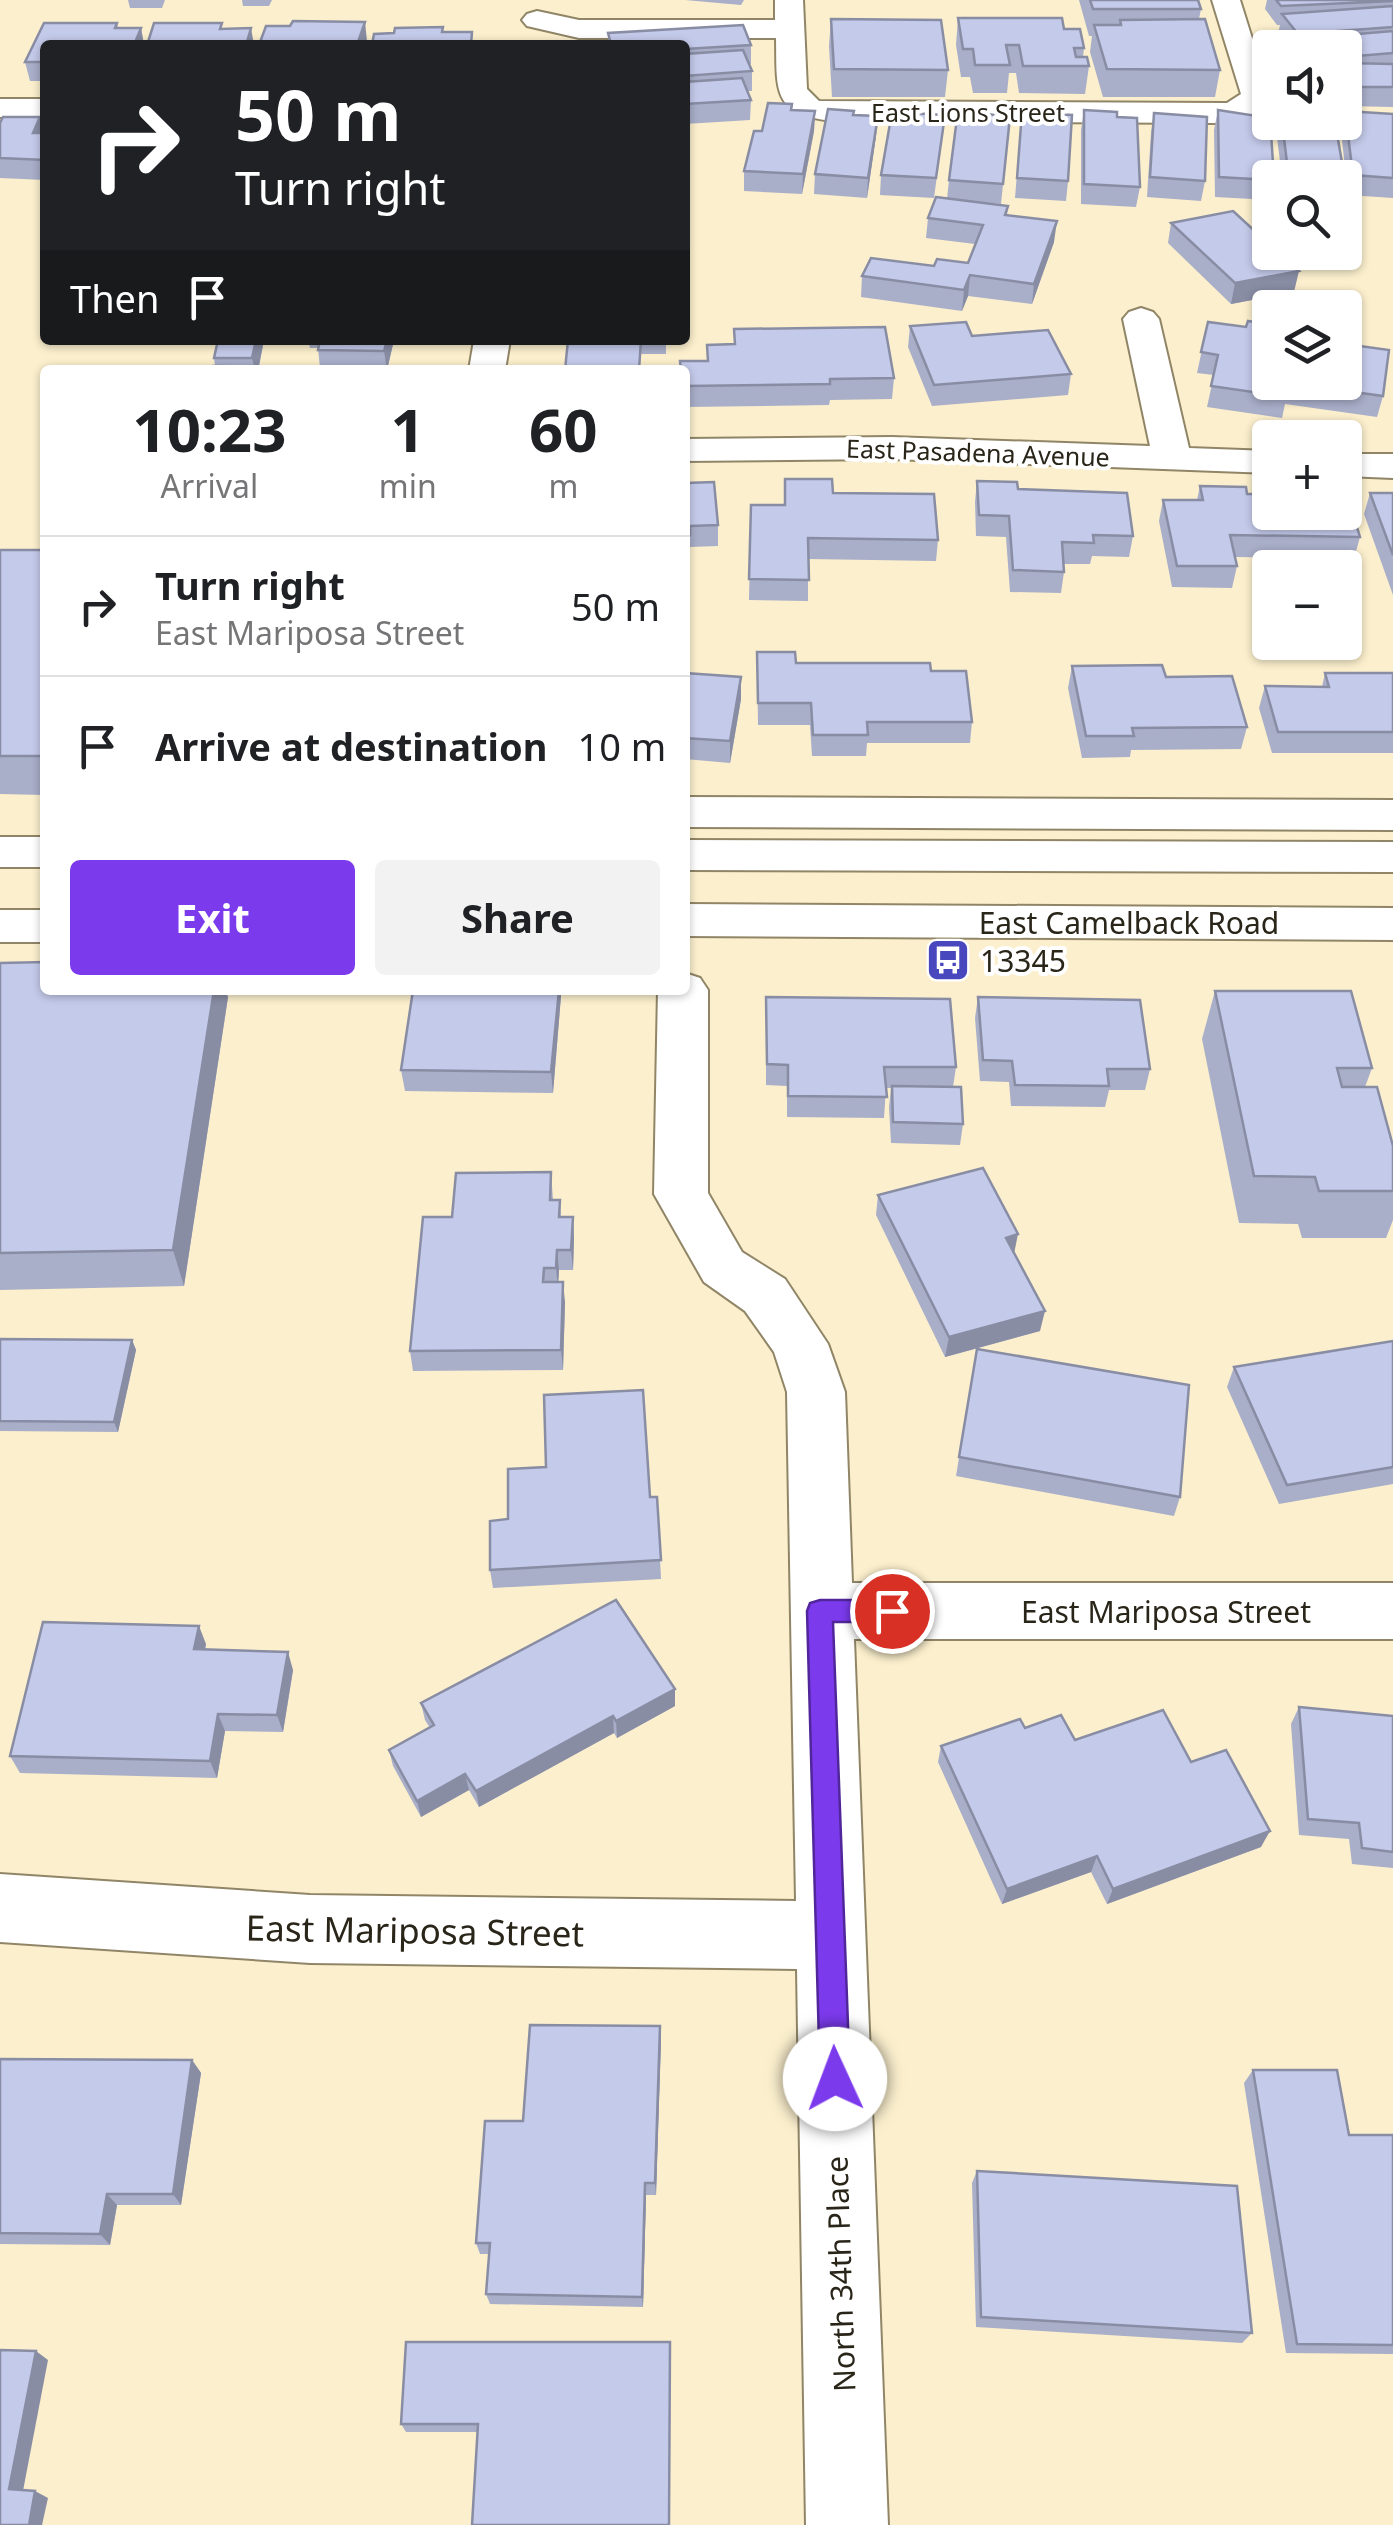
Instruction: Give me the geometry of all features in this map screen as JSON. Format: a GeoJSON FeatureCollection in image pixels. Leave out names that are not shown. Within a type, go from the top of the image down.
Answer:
{"type":"FeatureCollection","features":[{"type":"Feature","properties":{"kind":"street","name":"East Lions Street"},"geometry":{"type":"LineString","coordinates":[[789,15],[792,89],[794,98],[804,107],[832,112],[1215,114],[1235,112],[1250,105],[1256,94],[1226,0]]}},
{"type":"Feature","properties":{"kind":"street"},"geometry":{"type":"LineString","coordinates":[[537,22],[579,29],[651,20],[789,15]]}},
{"type":"Feature","properties":{"kind":"street"},"geometry":{"type":"LineString","coordinates":[[0,108],[40,108]]}},
{"type":"Feature","properties":{"kind":"street"},"geometry":{"type":"LineString","coordinates":[[1141,318],[1172,458]]}},
{"type":"Feature","properties":{"kind":"street","name":"East Pasadena Avenue"},"geometry":{"type":"LineString","coordinates":[[690,450],[892,448],[1252,461]]}},
{"type":"Feature","properties":{"kind":"street"},"geometry":{"type":"LineString","coordinates":[[1362,465],[1393,466]]}},
{"type":"Feature","properties":{"kind":"street"},"geometry":{"type":"LineString","coordinates":[[690,812],[1393,815]]}},
{"type":"Feature","properties":{"kind":"street"},"geometry":{"type":"LineString","coordinates":[[0,852],[40,852]]}},
{"type":"Feature","properties":{"kind":"street"},"geometry":{"type":"LineString","coordinates":[[690,854],[1393,857]]}},
{"type":"Feature","properties":{"kind":"street","name":"East Camelback Road"},"geometry":{"type":"LineString","coordinates":[[690,920],[1393,924]]}},
{"type":"Feature","properties":{"kind":"street"},"geometry":{"type":"LineString","coordinates":[[0,926],[40,926]]}},
{"type":"Feature","properties":{"kind":"street","name":"North 34th Place"},"geometry":{"type":"LineString","coordinates":[[682,995],[682,1194],[723,1267],[765,1295],[800,1344],[816,1392],[847,2525]]}},
{"type":"Feature","properties":{"kind":"street","name":"East Mariposa Street"},"geometry":{"type":"LineString","coordinates":[[820,1611],[1393,1611]]}},
{"type":"Feature","properties":{"kind":"street","name":"East Mariposa Street"},"geometry":{"type":"LineString","coordinates":[[0,1908],[116,1920],[280,1928],[830,1934]]}},
{"type":"Feature","properties":{"kind":"building"},"geometry":{"type":"Polygon","coordinates":[[[1090,0],[1198,0],[1201,9],[1093,9],[1090,0]]]}},
{"type":"Feature","properties":{"kind":"building"},"geometry":{"type":"Polygon","coordinates":[[[1276,0],[1393,0],[1393,1],[1281,6],[1276,0]]]}},
{"type":"Feature","properties":{"kind":"building"},"geometry":{"type":"Polygon","coordinates":[[[1393,6],[1393,27],[1295,30],[1282,14],[1393,6]]]}},
{"type":"Feature","properties":{"kind":"building"},"geometry":{"type":"Polygon","coordinates":[[[958,18],[1062,18],[1064,29],[1080,29],[1084,48],[1074,48],[1076,57],[1087,57],[1089,66],[1023,66],[1019,45],[1006,45],[1010,65],[975,65],[973,49],[963,49],[958,18]]]}},
{"type":"Feature","properties":{"kind":"building"},"geometry":{"type":"Polygon","coordinates":[[[831,19],[941,20],[948,70],[834,69],[831,19]]]}},
{"type":"Feature","properties":{"kind":"building"},"geometry":{"type":"Polygon","coordinates":[[[1205,19],[1220,70],[1107,69],[1094,25],[1121,25],[1120,20],[1205,19]]]}},
{"type":"Feature","properties":{"kind":"building"},"geometry":{"type":"Polygon","coordinates":[[[293,21],[365,22],[359,40],[261,40],[266,26],[290,26],[293,21]]]}},
{"type":"Feature","properties":{"kind":"building"},"geometry":{"type":"Polygon","coordinates":[[[44,23],[117,23],[115,28],[141,28],[136,40],[40,40],[40,62],[25,62],[44,23]]]}},
{"type":"Feature","properties":{"kind":"building"},"geometry":{"type":"Polygon","coordinates":[[[154,23],[222,23],[220,29],[251,28],[247,40],[149,40],[154,23]]]}},
{"type":"Feature","properties":{"kind":"building"},"geometry":{"type":"Polygon","coordinates":[[[743,25],[751,45],[690,49],[690,40],[610,40],[608,33],[743,25]]]}},
{"type":"Feature","properties":{"kind":"building"},"geometry":{"type":"Polygon","coordinates":[[[443,27],[442,32],[472,32],[471,40],[373,40],[374,34],[394,33],[395,28],[443,27]]]}},
{"type":"Feature","properties":{"kind":"building"},"geometry":{"type":"Polygon","coordinates":[[[1393,31],[1393,53],[1362,56],[1362,34],[1393,31]]]}},
{"type":"Feature","properties":{"kind":"building"},"geometry":{"type":"Polygon","coordinates":[[[743,50],[752,71],[690,76],[690,54],[743,50]]]}},
{"type":"Feature","properties":{"kind":"building"},"geometry":{"type":"Polygon","coordinates":[[[1362,63],[1393,64],[1393,87],[1362,87],[1362,63]]]}},
{"type":"Feature","properties":{"kind":"building"},"geometry":{"type":"Polygon","coordinates":[[[742,78],[751,100],[690,104],[690,82],[742,78]]]}},
{"type":"Feature","properties":{"kind":"building"},"geometry":{"type":"Polygon","coordinates":[[[768,103],[792,104],[791,110],[815,111],[803,174],[744,171],[754,131],[762,131],[768,103]]]}},
{"type":"Feature","properties":{"kind":"building"},"geometry":{"type":"Polygon","coordinates":[[[828,109],[878,116],[868,178],[815,174],[828,109]]]}},
{"type":"Feature","properties":{"kind":"building"},"geometry":{"type":"Polygon","coordinates":[[[958,110],[1010,117],[1003,184],[949,180],[958,110]]]}},
{"type":"Feature","properties":{"kind":"building"},"geometry":{"type":"Polygon","coordinates":[[[1084,110],[1137,118],[1140,187],[1084,184],[1084,110]]]}},
{"type":"Feature","properties":{"kind":"building"},"geometry":{"type":"Polygon","coordinates":[[[1218,110],[1252,115],[1252,140],[1271,140],[1273,160],[1252,160],[1252,179],[1219,177],[1218,110]]]}},
{"type":"Feature","properties":{"kind":"building"},"geometry":{"type":"Polygon","coordinates":[[[892,112],[945,115],[936,178],[881,175],[892,112]]]}},
{"type":"Feature","properties":{"kind":"building"},"geometry":{"type":"Polygon","coordinates":[[[1022,112],[1072,115],[1068,181],[1017,178],[1022,112]]]}},
{"type":"Feature","properties":{"kind":"building"},"geometry":{"type":"Polygon","coordinates":[[[1362,112],[1393,114],[1393,178],[1362,176],[1362,160],[1351,160],[1349,140],[1362,140],[1362,112]]]}},
{"type":"Feature","properties":{"kind":"building"},"geometry":{"type":"Polygon","coordinates":[[[1154,113],[1207,117],[1205,181],[1150,177],[1154,113]]]}},
{"type":"Feature","properties":{"kind":"building"},"geometry":{"type":"Polygon","coordinates":[[[3,117],[40,117],[33,133],[40,133],[40,160],[0,158],[3,117]]]}},
{"type":"Feature","properties":{"kind":"building"},"geometry":{"type":"Polygon","coordinates":[[[1284,140],[1338,140],[1342,160],[1287,160],[1284,140]]]}},
{"type":"Feature","properties":{"kind":"building"},"geometry":{"type":"Polygon","coordinates":[[[936,197],[1008,206],[1005,215],[1057,221],[1034,284],[970,275],[964,290],[862,276],[871,258],[934,266],[937,259],[968,263],[983,225],[928,218],[936,197]]]}},
{"type":"Feature","properties":{"kind":"building"},"geometry":{"type":"Polygon","coordinates":[[[1233,211],[1252,228],[1252,270],[1299,271],[1235,283],[1171,223],[1233,211]]]}},
{"type":"Feature","properties":{"kind":"building"},"geometry":{"type":"Polygon","coordinates":[[[1248,321],[1252,322],[1252,392],[1211,386],[1218,355],[1201,352],[1208,322],[1246,327],[1248,321]]]}},
{"type":"Feature","properties":{"kind":"building"},"geometry":{"type":"Polygon","coordinates":[[[966,322],[972,336],[1048,330],[1071,374],[934,385],[910,326],[966,322]]]}},
{"type":"Feature","properties":{"kind":"building"},"geometry":{"type":"Polygon","coordinates":[[[885,327],[894,378],[830,379],[830,384],[690,386],[690,365],[680,365],[680,361],[708,361],[707,345],[735,344],[734,329],[885,327]]]}},
{"type":"Feature","properties":{"kind":"building"},"geometry":{"type":"Polygon","coordinates":[[[217,345],[255,345],[252,358],[214,358],[217,345]]]}},
{"type":"Feature","properties":{"kind":"building"},"geometry":{"type":"Polygon","coordinates":[[[319,345],[386,345],[384,351],[318,350],[319,345]]]}},
{"type":"Feature","properties":{"kind":"building"},"geometry":{"type":"Polygon","coordinates":[[[568,345],[641,345],[639,365],[566,365],[568,345]]]}},
{"type":"Feature","properties":{"kind":"building"},"geometry":{"type":"Polygon","coordinates":[[[1362,346],[1389,350],[1383,396],[1362,393],[1362,346]]]}},
{"type":"Feature","properties":{"kind":"building"},"geometry":{"type":"Polygon","coordinates":[[[785,479],[832,479],[833,493],[934,494],[938,540],[808,538],[809,580],[749,579],[751,505],[785,505],[785,479]]]}},
{"type":"Feature","properties":{"kind":"building"},"geometry":{"type":"Polygon","coordinates":[[[977,481],[1017,482],[1018,489],[1127,493],[1133,536],[1093,535],[1094,543],[1062,542],[1064,572],[1013,570],[1009,516],[979,515],[977,481]]]}},
{"type":"Feature","properties":{"kind":"building"},"geometry":{"type":"Polygon","coordinates":[[[714,482],[718,525],[690,526],[690,483],[714,482]]]}},
{"type":"Feature","properties":{"kind":"building"},"geometry":{"type":"Polygon","coordinates":[[[1200,486],[1246,487],[1247,494],[1252,494],[1252,530],[1358,530],[1360,537],[1230,535],[1237,566],[1177,566],[1163,500],[1203,500],[1200,486]]]}},
{"type":"Feature","properties":{"kind":"building"},"geometry":{"type":"Polygon","coordinates":[[[1370,493],[1393,493],[1393,555],[1370,493]]]}},
{"type":"Feature","properties":{"kind":"building"},"geometry":{"type":"Polygon","coordinates":[[[0,550],[40,550],[40,756],[0,756],[0,550]]]}},
{"type":"Feature","properties":{"kind":"building"},"geometry":{"type":"Polygon","coordinates":[[[757,652],[795,652],[796,663],[930,663],[931,671],[966,671],[972,722],[867,722],[868,735],[813,735],[811,703],[758,703],[757,652]]]}},
{"type":"Feature","properties":{"kind":"building"},"geometry":{"type":"Polygon","coordinates":[[[1162,665],[1166,677],[1232,676],[1247,727],[1132,728],[1134,736],[1086,736],[1072,666],[1162,665]]]}},
{"type":"Feature","properties":{"kind":"building"},"geometry":{"type":"Polygon","coordinates":[[[690,673],[741,677],[730,741],[690,738],[690,673]]]}},
{"type":"Feature","properties":{"kind":"building"},"geometry":{"type":"Polygon","coordinates":[[[1325,673],[1393,673],[1393,732],[1278,732],[1265,686],[1329,687],[1325,673]]]}},
{"type":"Feature","properties":{"kind":"building"},"geometry":{"type":"Polygon","coordinates":[[[40,962],[40,995],[213,995],[173,1250],[0,1253],[0,963],[40,962]]]}},
{"type":"Feature","properties":{"kind":"building"},"geometry":{"type":"Polygon","coordinates":[[[1215,991],[1351,991],[1372,1068],[1337,1068],[1342,1087],[1377,1087],[1393,1146],[1393,1191],[1319,1191],[1315,1177],[1254,1176],[1215,991]]]}},
{"type":"Feature","properties":{"kind":"building"},"geometry":{"type":"Polygon","coordinates":[[[412,995],[559,995],[551,1072],[401,1070],[412,995]]]}},
{"type":"Feature","properties":{"kind":"building"},"geometry":{"type":"Polygon","coordinates":[[[766,997],[950,999],[956,1067],[884,1067],[887,1097],[788,1096],[788,1065],[767,1064],[766,997]]]}},
{"type":"Feature","properties":{"kind":"building"},"geometry":{"type":"Polygon","coordinates":[[[978,997],[1140,1000],[1150,1069],[1107,1069],[1109,1086],[1015,1085],[1012,1061],[983,1060],[978,997]]]}},
{"type":"Feature","properties":{"kind":"building"},"geometry":{"type":"Polygon","coordinates":[[[892,1086],[961,1087],[963,1124],[893,1122],[892,1086]]]}},
{"type":"Feature","properties":{"kind":"building"},"geometry":{"type":"Polygon","coordinates":[[[983,1168],[1018,1234],[1006,1238],[1045,1311],[949,1337],[878,1195],[983,1168]]]}},
{"type":"Feature","properties":{"kind":"building"},"geometry":{"type":"Polygon","coordinates":[[[551,1172],[550,1200],[560,1200],[559,1217],[573,1217],[571,1250],[557,1250],[556,1268],[544,1268],[543,1282],[563,1282],[561,1350],[410,1351],[423,1217],[452,1217],[456,1173],[551,1172]]]}},
{"type":"Feature","properties":{"kind":"building"},"geometry":{"type":"Polygon","coordinates":[[[0,1339],[132,1340],[114,1422],[0,1421],[0,1339]]]}},
{"type":"Feature","properties":{"kind":"building"},"geometry":{"type":"Polygon","coordinates":[[[1393,1341],[1393,1467],[1287,1485],[1234,1367],[1393,1341]]]}},
{"type":"Feature","properties":{"kind":"building"},"geometry":{"type":"Polygon","coordinates":[[[977,1349],[1189,1385],[1180,1497],[959,1457],[977,1349]]]}},
{"type":"Feature","properties":{"kind":"building"},"geometry":{"type":"Polygon","coordinates":[[[643,1390],[650,1497],[657,1497],[661,1560],[490,1570],[490,1521],[508,1519],[508,1469],[546,1467],[544,1395],[643,1390]]]}},
{"type":"Feature","properties":{"kind":"building"},"geometry":{"type":"Polygon","coordinates":[[[616,1600],[675,1689],[616,1721],[613,1716],[476,1791],[465,1774],[417,1801],[389,1750],[434,1725],[421,1703],[616,1600]]]}},
{"type":"Feature","properties":{"kind":"building"},"geometry":{"type":"Polygon","coordinates":[[[43,1622],[199,1626],[194,1649],[288,1652],[277,1715],[218,1714],[210,1761],[10,1756],[43,1622]]]}},
{"type":"Feature","properties":{"kind":"building"},"geometry":{"type":"Polygon","coordinates":[[[1299,1707],[1393,1716],[1393,1852],[1362,1848],[1359,1823],[1308,1819],[1299,1707]]]}},
{"type":"Feature","properties":{"kind":"building"},"geometry":{"type":"Polygon","coordinates":[[[1163,1710],[1191,1762],[1226,1750],[1270,1831],[1113,1889],[1097,1856],[1007,1889],[941,1746],[1020,1719],[1025,1728],[1061,1715],[1075,1740],[1163,1710]]]}},
{"type":"Feature","properties":{"kind":"building"},"geometry":{"type":"Polygon","coordinates":[[[530,2025],[660,2026],[655,2183],[645,2183],[642,2297],[486,2294],[490,2243],[476,2243],[485,2121],[523,2121],[530,2025]]]}},
{"type":"Feature","properties":{"kind":"building"},"geometry":{"type":"Polygon","coordinates":[[[0,2059],[192,2060],[173,2194],[107,2194],[100,2234],[0,2233],[0,2059]]]}},
{"type":"Feature","properties":{"kind":"building"},"geometry":{"type":"Polygon","coordinates":[[[1253,2070],[1337,2070],[1349,2135],[1393,2135],[1393,2345],[1297,2344],[1253,2070]]]}},
{"type":"Feature","properties":{"kind":"building"},"geometry":{"type":"Polygon","coordinates":[[[977,2171],[1237,2186],[1252,2333],[981,2317],[977,2171]]]}},
{"type":"Feature","properties":{"kind":"building"},"geometry":{"type":"Polygon","coordinates":[[[406,2342],[670,2342],[669,2525],[472,2525],[478,2424],[401,2424],[406,2342]]]}},
{"type":"Feature","properties":{"kind":"building"},"geometry":{"type":"Polygon","coordinates":[[[0,2350],[36,2351],[9,2489],[35,2491],[29,2525],[0,2525],[0,2350]]]}},
{"type":"Feature","properties":{"kind":"place","name":"13345"},"geometry":{"type":"Point","coordinates":[948,960]}},
{"type":"Feature","properties":{"kind":"route"},"geometry":{"type":"LineString","coordinates":[[835,2079],[820,1611],[892,1611]]}}]}
